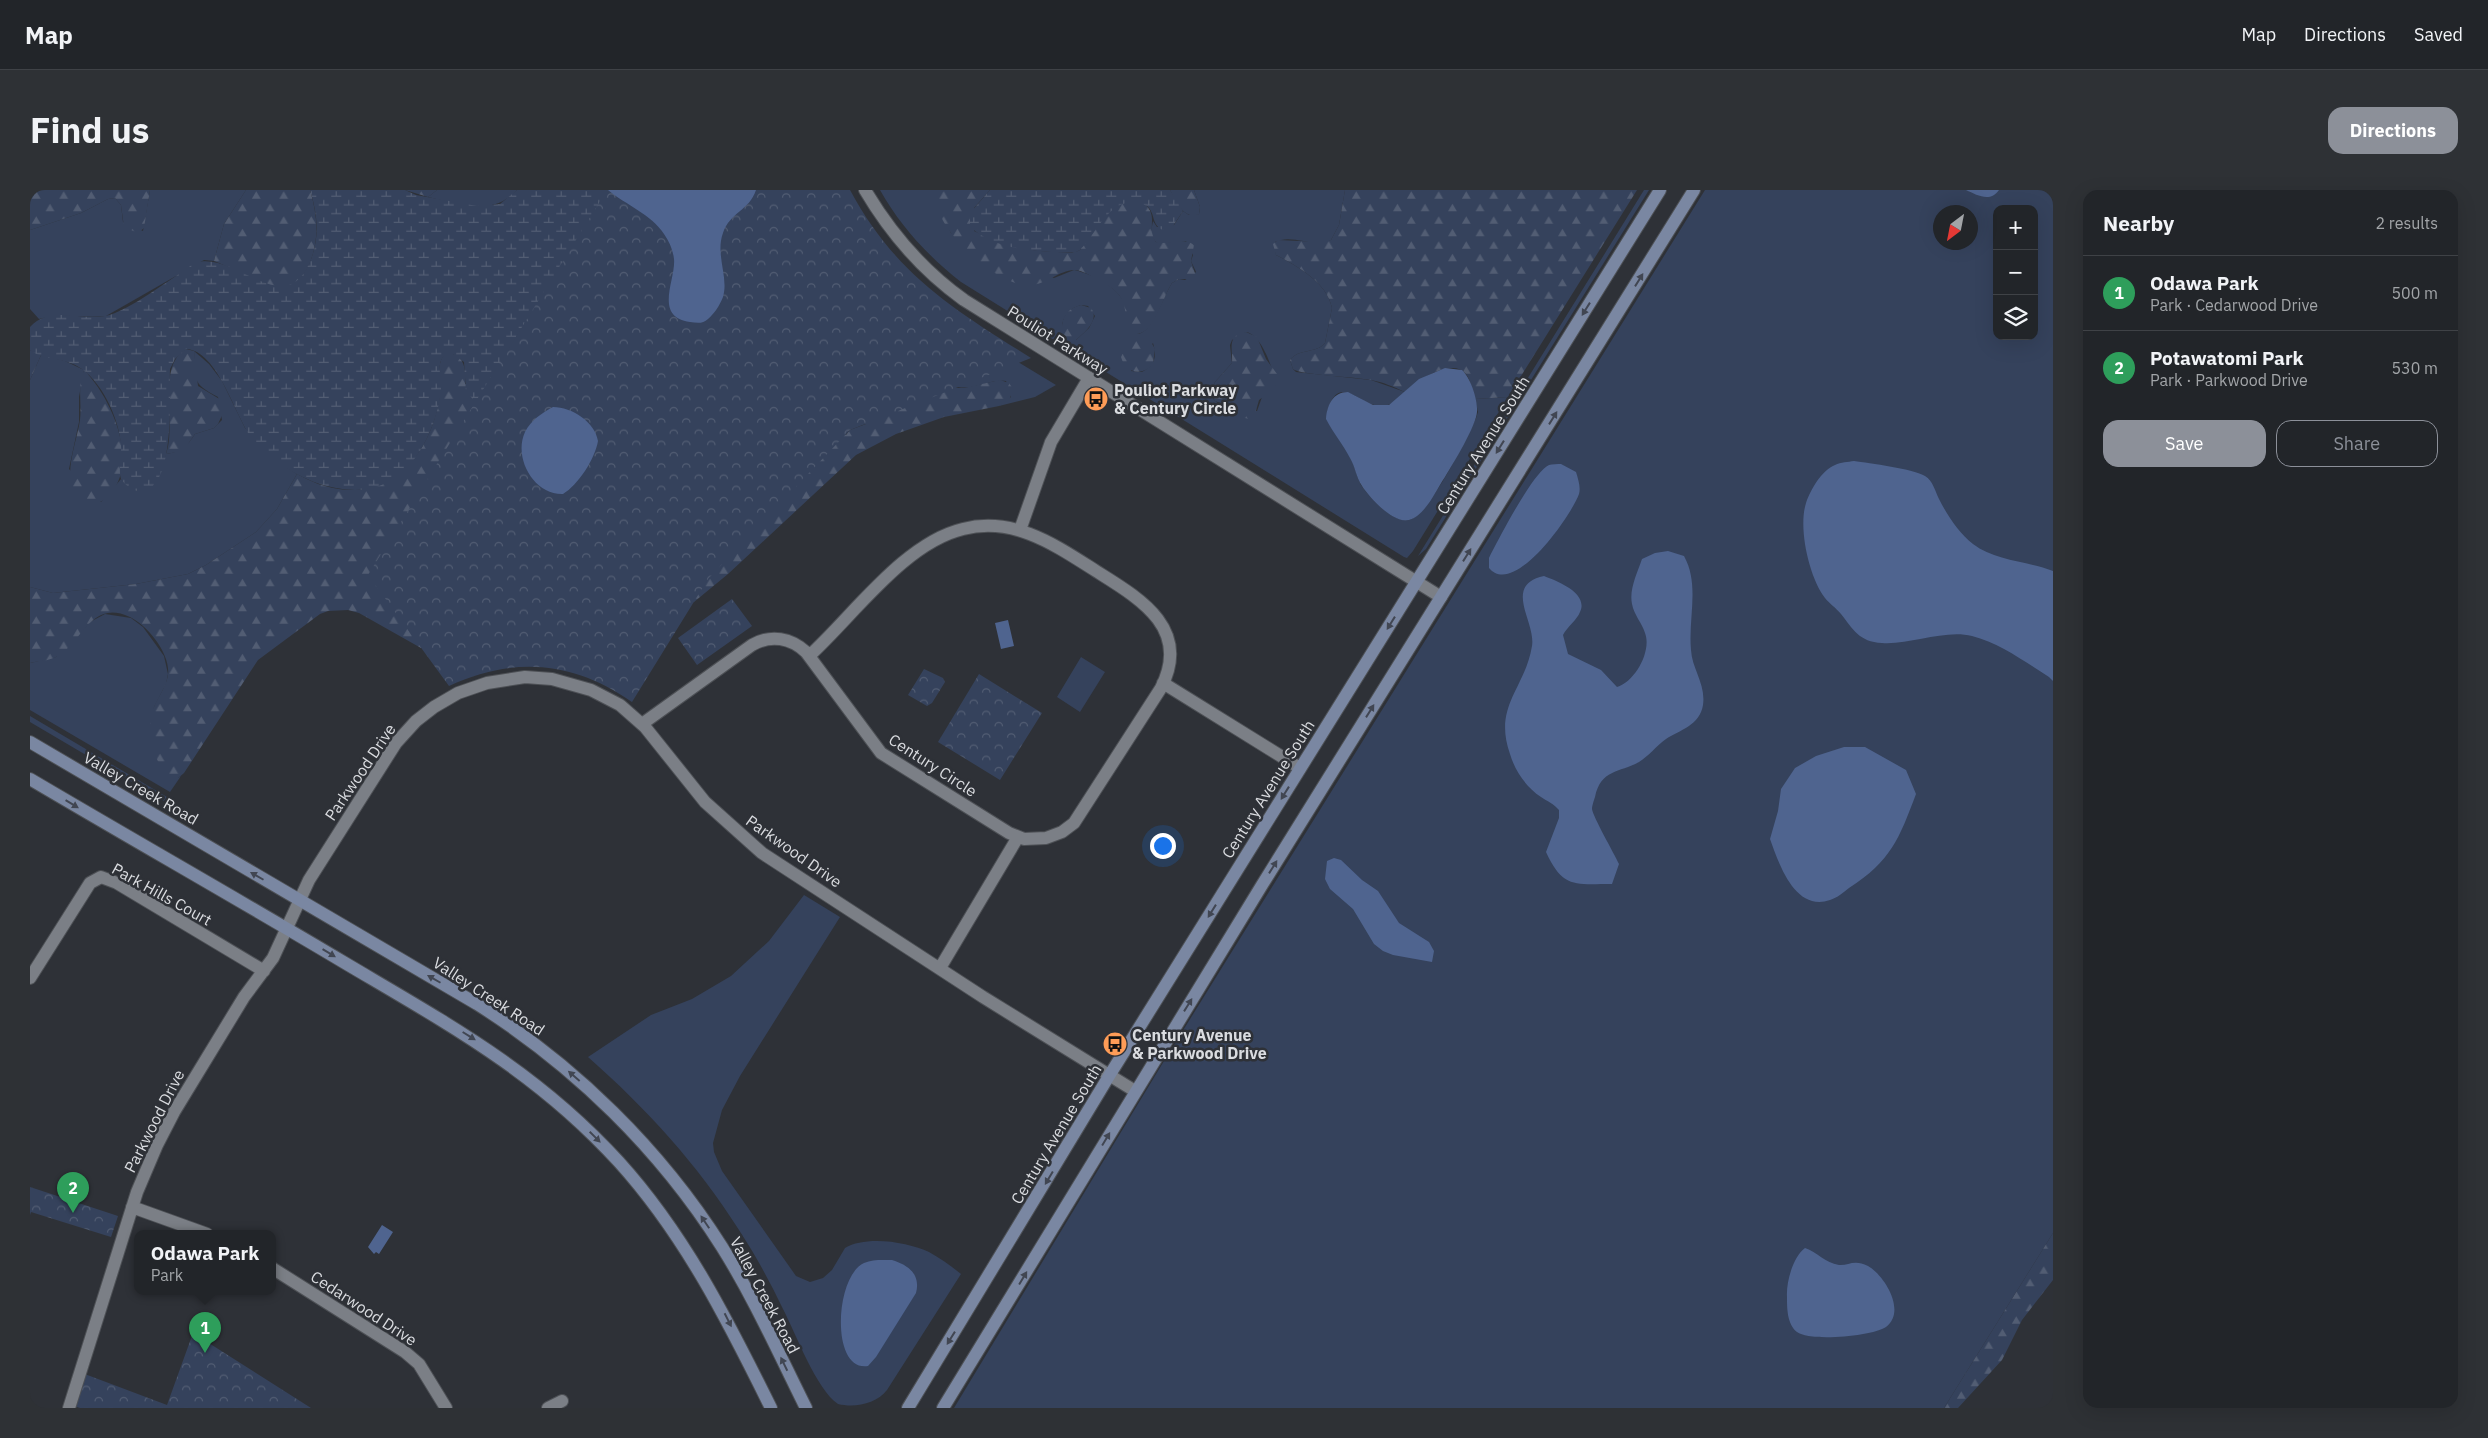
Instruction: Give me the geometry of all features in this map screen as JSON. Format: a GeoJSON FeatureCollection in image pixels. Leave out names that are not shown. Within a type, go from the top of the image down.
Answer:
{"type":"FeatureCollection","features":[{"type":"Feature","properties":{"kind":"main road","name":"Century Avenue South"},"geometry":{"type":"LineString","coordinates":[[907,1406],[1300,768],[1660,190]]}},
{"type":"Feature","properties":{"kind":"main road"},"geometry":{"type":"LineString","coordinates":[[943,1408],[1135,1091],[1694,190]]}},
{"type":"Feature","properties":{"kind":"main road","name":"Valley Creek Road"},"geometry":{"type":"LineString","coordinates":[[30,742],[505,1022],[565,1068],[620,1119],[674,1180],[718,1242],[748,1292],[803,1403],[810,1408]]}},
{"type":"Feature","properties":{"kind":"main road"},"geometry":{"type":"LineString","coordinates":[[30,779],[482,1044],[539,1086],[593,1135],[634,1179],[688,1252],[717,1298],[771,1408]]}},
{"type":"Feature","properties":{"kind":"street","name":"Pouliot Parkway"},"geometry":{"type":"LineString","coordinates":[[865,190],[902,244],[944,285],[980,311],[1441,597]]}},
{"type":"Feature","properties":{"kind":"street"},"geometry":{"type":"LineString","coordinates":[[1020,530],[1051,442],[1089,378]]}},
{"type":"Feature","properties":{"kind":"street"},"geometry":{"type":"LineString","coordinates":[[809,656],[902,563],[930,542],[955,531],[971,527],[995,526],[1020,530],[1057,547],[1148,606],[1160,622],[1169,647],[1169,667],[1163,683],[1074,823],[1051,836],[1034,839],[1018,837],[940,968]]}},
{"type":"Feature","properties":{"kind":"street","name":"Century Circle"},"geometry":{"type":"LineString","coordinates":[[642,724],[760,641],[784,639],[797,645],[809,656],[881,753],[1018,837]]}},
{"type":"Feature","properties":{"kind":"street","name":"Parkwood Drive"},"geometry":{"type":"LineString","coordinates":[[70,1408],[132,1208],[151,1158],[174,1112],[237,1008],[264,971],[287,928],[309,880],[396,743],[425,714],[458,693],[487,682],[506,678],[552,678],[599,693],[620,705],[642,724],[694,790],[745,839],[787,870],[1135,1091]]}},
{"type":"Feature","properties":{"kind":"street"},"geometry":{"type":"LineString","coordinates":[[1163,683],[1300,768]]}},
{"type":"Feature","properties":{"kind":"street","name":"Park Hills Court"},"geometry":{"type":"LineString","coordinates":[[30,978],[87,886],[95,879],[101,877],[117,883],[264,971]]}},
{"type":"Feature","properties":{"kind":"street"},"geometry":{"type":"LineString","coordinates":[[132,1208],[195,1230]]}},
{"type":"Feature","properties":{"kind":"street","name":"Cedarwood Drive"},"geometry":{"type":"LineString","coordinates":[[276,1271],[406,1352],[419,1364],[446,1408]]}},
{"type":"Feature","properties":{"kind":"street"},"geometry":{"type":"LineString","coordinates":[[548,1408],[562,1401]]}},
{"type":"Feature","properties":{"kind":"green space"},"geometry":{"type":"Polygon","coordinates":[[[30,190],[150,190],[144,228],[138,233],[124,227],[121,205],[115,198],[108,199],[81,213],[30,230],[30,190]]]}},
{"type":"Feature","properties":{"kind":"green space"},"geometry":{"type":"Polygon","coordinates":[[[150,190],[246,190],[224,224],[214,261],[204,260],[106,316],[56,316],[39,319],[30,309],[30,230],[81,213],[108,199],[115,198],[121,205],[123,222],[143,231],[150,190]]]}},
{"type":"Feature","properties":{"kind":"green space"},"geometry":{"type":"Polygon","coordinates":[[[246,190],[310,190],[316,220],[314,249],[305,272],[300,279],[287,287],[266,284],[214,261],[224,224],[246,190]]]}},
{"type":"Feature","properties":{"kind":"green space"},"geometry":{"type":"Polygon","coordinates":[[[310,190],[405,190],[416,195],[477,206],[500,204],[517,190],[608,190],[476,402],[466,392],[464,362],[453,354],[446,354],[443,358],[440,366],[441,390],[439,403],[430,431],[416,457],[396,478],[372,488],[348,490],[324,485],[290,470],[269,455],[252,438],[217,373],[208,361],[197,352],[186,349],[175,359],[170,369],[169,436],[161,472],[154,485],[144,491],[137,491],[131,488],[121,479],[120,434],[113,412],[101,390],[86,372],[77,366],[41,356],[30,350],[30,327],[38,320],[56,315],[95,317],[115,313],[138,301],[195,263],[210,262],[226,266],[272,285],[286,286],[298,280],[313,255],[317,227],[310,190]]]}},
{"type":"Feature","properties":{"kind":"green space"},"geometry":{"type":"Polygon","coordinates":[[[405,190],[437,190],[428,197],[405,190]]]}},
{"type":"Feature","properties":{"kind":"green space"},"geometry":{"type":"Polygon","coordinates":[[[437,190],[517,190],[497,203],[475,206],[428,197],[437,190]]]}},
{"type":"Feature","properties":{"kind":"green space"},"geometry":{"type":"Polygon","coordinates":[[[607,190],[850,190],[867,219],[886,245],[906,267],[951,305],[1031,358],[850,430],[708,579],[632,702],[610,688],[588,678],[543,667],[497,670],[473,676],[449,686],[368,575],[607,190]]]}},
{"type":"Feature","properties":{"kind":"green space"},"geometry":{"type":"Polygon","coordinates":[[[880,190],[936,190],[939,210],[951,233],[1054,278],[1074,270],[1097,278],[1111,287],[1123,299],[1127,309],[1130,329],[1137,334],[1143,332],[1153,321],[1172,283],[1179,279],[1185,280],[1196,272],[1191,261],[1193,255],[1186,241],[1159,244],[1154,240],[1152,231],[1153,221],[1157,227],[1174,225],[1183,211],[1189,215],[1199,214],[1200,207],[1194,190],[1345,190],[1339,225],[1331,240],[1318,243],[1289,239],[1275,242],[1276,255],[1302,270],[1318,283],[1324,290],[1332,308],[1325,343],[1317,349],[1298,354],[1290,360],[1296,372],[1371,380],[1405,392],[1386,406],[1374,405],[1344,392],[1338,393],[1332,400],[1327,412],[1352,460],[1361,485],[1382,508],[1396,518],[1409,520],[1417,515],[1437,491],[1476,418],[1478,412],[1475,399],[1508,397],[1407,558],[961,282],[916,240],[880,190]],[[1081,305],[1067,313],[1062,327],[1064,337],[1076,340],[1089,328],[1095,316],[1088,306],[1081,305]],[[1246,332],[1232,340],[1230,345],[1232,363],[1215,382],[1210,393],[1213,399],[1224,406],[1237,410],[1257,411],[1262,397],[1276,385],[1273,371],[1262,346],[1252,335],[1246,332]],[[1153,343],[1131,371],[1142,372],[1150,366],[1155,356],[1153,343]]]}},
{"type":"Feature","properties":{"kind":"green space"},"geometry":{"type":"Polygon","coordinates":[[[936,190],[990,190],[974,208],[974,231],[1015,246],[1035,250],[1066,252],[1080,250],[1116,198],[1131,196],[1146,205],[1150,210],[1152,215],[1152,231],[1156,242],[1184,241],[1194,245],[1191,261],[1196,276],[1194,279],[1179,279],[1172,283],[1152,323],[1147,329],[1133,334],[1129,328],[1120,296],[1113,289],[1085,273],[1077,270],[1068,271],[1038,284],[1023,285],[995,273],[965,249],[952,234],[942,219],[936,204],[936,190]]]}},
{"type":"Feature","properties":{"kind":"green space"},"geometry":{"type":"Polygon","coordinates":[[[990,190],[1170,190],[1183,211],[1173,226],[1163,230],[1155,222],[1152,212],[1147,206],[1124,203],[1108,215],[1080,250],[1076,252],[1034,251],[1006,246],[981,235],[970,227],[970,213],[990,190]]]}},
{"type":"Feature","properties":{"kind":"green space"},"geometry":{"type":"Polygon","coordinates":[[[1170,190],[1194,190],[1200,207],[1199,214],[1193,216],[1185,212],[1179,206],[1170,190]]]}},
{"type":"Feature","properties":{"kind":"green space"},"geometry":{"type":"Polygon","coordinates":[[[1345,190],[1637,190],[1508,397],[1475,399],[1469,378],[1459,369],[1452,368],[1434,373],[1417,382],[1405,392],[1375,381],[1306,373],[1293,369],[1290,360],[1294,356],[1317,349],[1325,343],[1332,308],[1324,290],[1318,283],[1293,264],[1276,255],[1273,244],[1278,240],[1321,242],[1331,240],[1339,225],[1345,190]]]}},
{"type":"Feature","properties":{"kind":"green space"},"geometry":{"type":"Polygon","coordinates":[[[1644,190],[1649,190],[1426,549],[1418,556],[1644,190]]]}},
{"type":"Feature","properties":{"kind":"green space"},"geometry":{"type":"Polygon","coordinates":[[[1705,190],[2053,190],[2053,1233],[1944,1408],[954,1408],[1164,1061],[1705,190]]]}},
{"type":"Feature","properties":{"kind":"green space"},"geometry":{"type":"Polygon","coordinates":[[[1081,305],[1091,308],[1094,317],[1093,321],[1087,330],[1076,340],[1068,340],[1062,333],[1062,323],[1068,312],[1081,305]]]}},
{"type":"Feature","properties":{"kind":"green space"},"geometry":{"type":"Polygon","coordinates":[[[964,329],[1056,385],[1035,397],[999,406],[1011,397],[1006,381],[964,388],[958,387],[964,329]]]}},
{"type":"Feature","properties":{"kind":"green space"},"geometry":{"type":"Polygon","coordinates":[[[1246,332],[1257,337],[1266,359],[1277,374],[1278,380],[1275,388],[1259,400],[1255,414],[1249,419],[1241,417],[1231,407],[1215,401],[1210,393],[1215,382],[1232,363],[1233,339],[1246,332]]]}},
{"type":"Feature","properties":{"kind":"green space"},"geometry":{"type":"Polygon","coordinates":[[[1136,338],[1150,340],[1155,349],[1153,364],[1140,372],[1127,367],[1121,357],[1126,345],[1136,338]]]}},
{"type":"Feature","properties":{"kind":"green space"},"geometry":{"type":"Polygon","coordinates":[[[186,349],[194,351],[198,386],[221,400],[224,404],[224,411],[214,428],[195,434],[183,451],[166,454],[170,427],[169,382],[177,357],[186,349]]]}},
{"type":"Feature","properties":{"kind":"green space"},"geometry":{"type":"Polygon","coordinates":[[[30,350],[41,355],[30,380],[30,350]]]}},
{"type":"Feature","properties":{"kind":"green space"},"geometry":{"type":"Polygon","coordinates":[[[194,351],[209,364],[222,381],[245,428],[286,467],[297,474],[277,509],[256,532],[206,565],[188,574],[136,584],[53,593],[30,587],[30,380],[41,355],[65,361],[84,370],[79,397],[79,422],[69,469],[101,502],[121,479],[137,491],[149,488],[154,484],[160,473],[166,454],[180,450],[195,434],[214,428],[222,420],[218,397],[203,388],[197,380],[194,351]]]}},
{"type":"Feature","properties":{"kind":"green space"},"geometry":{"type":"Polygon","coordinates":[[[446,353],[461,359],[465,373],[465,384],[964,388],[1000,380],[1009,383],[1013,389],[1009,401],[999,406],[944,417],[896,434],[856,455],[728,574],[694,602],[421,648],[359,613],[348,610],[328,611],[320,614],[258,660],[184,773],[177,779],[163,769],[154,751],[151,731],[152,713],[167,680],[168,667],[162,650],[144,626],[130,617],[116,613],[105,613],[88,625],[65,651],[56,657],[30,663],[30,587],[53,593],[136,584],[188,574],[206,565],[256,532],[277,509],[297,474],[323,485],[347,490],[369,488],[389,480],[406,467],[421,449],[432,427],[440,395],[439,369],[442,357],[446,353]],[[866,424],[831,427],[846,435],[850,430],[866,424]]]}},
{"type":"Feature","properties":{"kind":"green space"},"geometry":{"type":"Polygon","coordinates":[[[84,370],[103,395],[118,428],[122,445],[123,461],[120,477],[107,497],[101,502],[95,503],[82,499],[74,491],[70,470],[80,420],[80,389],[84,370]]]}},
{"type":"Feature","properties":{"kind":"green space"},"geometry":{"type":"Polygon","coordinates":[[[732,599],[752,626],[697,665],[678,638],[732,599]]]}},
{"type":"Feature","properties":{"kind":"green space"},"geometry":{"type":"Polygon","coordinates":[[[105,614],[131,618],[143,627],[164,656],[168,674],[166,684],[154,707],[151,734],[158,761],[178,778],[181,776],[170,792],[30,710],[30,663],[56,657],[90,622],[105,614]]]}},
{"type":"Feature","properties":{"kind":"green space"},"geometry":{"type":"Polygon","coordinates":[[[1081,657],[1105,672],[1080,712],[1057,697],[1081,657]]]}},
{"type":"Feature","properties":{"kind":"green space"},"geometry":{"type":"Polygon","coordinates":[[[924,669],[943,678],[945,682],[932,703],[927,706],[908,695],[924,669]]]}},
{"type":"Feature","properties":{"kind":"green space"},"geometry":{"type":"Polygon","coordinates":[[[979,674],[1042,713],[1000,780],[938,742],[979,674]]]}},
{"type":"Feature","properties":{"kind":"green space"},"geometry":{"type":"Polygon","coordinates":[[[30,716],[167,797],[164,801],[30,722],[30,716]]]}},
{"type":"Feature","properties":{"kind":"green space"},"geometry":{"type":"Polygon","coordinates":[[[804,895],[840,917],[740,1076],[722,1110],[713,1143],[714,1152],[722,1171],[796,1276],[810,1282],[823,1278],[832,1270],[845,1248],[854,1244],[875,1241],[887,1241],[920,1248],[937,1257],[961,1274],[887,1390],[877,1399],[858,1405],[838,1404],[830,1397],[814,1374],[762,1269],[723,1206],[670,1138],[630,1096],[588,1057],[651,1015],[692,999],[731,976],[769,941],[804,895]]]}},
{"type":"Feature","properties":{"kind":"green space"},"geometry":{"type":"Polygon","coordinates":[[[30,1187],[118,1216],[111,1237],[31,1212],[30,1215],[30,1187]]]}},
{"type":"Feature","properties":{"kind":"green space"},"geometry":{"type":"Polygon","coordinates":[[[2053,1233],[2053,1280],[2022,1320],[2002,1360],[1958,1408],[1944,1408],[2053,1233]]]}},
{"type":"Feature","properties":{"kind":"green space"},"geometry":{"type":"Polygon","coordinates":[[[193,1333],[311,1408],[80,1408],[71,1405],[82,1373],[167,1405],[193,1333]]]}},
{"type":"Feature","properties":{"kind":"shaded area"},"geometry":{"type":"Polygon","coordinates":[[[608,190],[756,190],[749,203],[730,220],[723,233],[720,249],[724,282],[723,297],[717,309],[706,321],[700,323],[690,322],[679,319],[672,313],[669,305],[669,296],[674,259],[668,240],[659,227],[645,215],[608,190]]]}},
{"type":"Feature","properties":{"kind":"shaded area"},"geometry":{"type":"Polygon","coordinates":[[[1966,190],[1999,190],[1992,196],[1983,197],[1966,190]]]}},
{"type":"Feature","properties":{"kind":"shaded area"},"geometry":{"type":"Polygon","coordinates":[[[1445,368],[1462,370],[1468,378],[1476,402],[1476,418],[1464,445],[1430,502],[1421,513],[1409,520],[1396,518],[1382,509],[1362,486],[1352,461],[1326,419],[1329,404],[1338,394],[1348,392],[1373,405],[1389,405],[1419,379],[1445,368]]]}},
{"type":"Feature","properties":{"kind":"shaded area"},"geometry":{"type":"Polygon","coordinates":[[[553,407],[568,410],[582,417],[596,434],[598,441],[585,471],[569,490],[563,494],[553,493],[535,482],[524,463],[522,453],[522,442],[527,428],[537,417],[553,407]]]}},
{"type":"Feature","properties":{"kind":"shaded area"},"geometry":{"type":"Polygon","coordinates":[[[1854,461],[1902,469],[1925,476],[1932,483],[1942,505],[1954,523],[1973,544],[1991,554],[2053,571],[2053,681],[2002,648],[1972,636],[1950,634],[1904,642],[1882,643],[1868,640],[1853,630],[1819,589],[1806,552],[1803,525],[1806,503],[1821,476],[1835,465],[1854,461]]]}},
{"type":"Feature","properties":{"kind":"shaded area"},"geometry":{"type":"Polygon","coordinates":[[[1561,464],[1576,472],[1580,491],[1574,505],[1554,535],[1526,564],[1512,572],[1500,574],[1489,568],[1489,558],[1516,507],[1534,480],[1549,465],[1561,464]]]}},
{"type":"Feature","properties":{"kind":"shaded area"},"geometry":{"type":"Polygon","coordinates":[[[1668,551],[1684,556],[1689,567],[1692,590],[1691,650],[1703,690],[1703,705],[1701,712],[1694,722],[1666,739],[1643,760],[1612,773],[1602,781],[1592,809],[1619,864],[1612,884],[1579,884],[1558,873],[1546,852],[1559,818],[1559,810],[1536,793],[1522,778],[1512,760],[1506,737],[1505,723],[1508,710],[1528,661],[1532,646],[1532,636],[1524,605],[1525,587],[1532,581],[1544,576],[1576,594],[1582,605],[1580,612],[1563,635],[1568,654],[1601,670],[1617,687],[1624,684],[1636,672],[1644,657],[1646,648],[1647,640],[1645,633],[1634,612],[1631,598],[1634,581],[1642,559],[1655,553],[1668,551]]]}},
{"type":"Feature","properties":{"kind":"shaded area"},"geometry":{"type":"Polygon","coordinates":[[[1008,620],[1014,646],[1001,649],[995,623],[1008,620]]]}},
{"type":"Feature","properties":{"kind":"shaded area"},"geometry":{"type":"Polygon","coordinates":[[[1844,747],[1865,747],[1906,770],[1916,794],[1892,848],[1875,868],[1838,896],[1830,900],[1818,902],[1807,899],[1798,893],[1790,883],[1778,861],[1770,839],[1778,811],[1781,789],[1795,768],[1816,756],[1844,747]]]}},
{"type":"Feature","properties":{"kind":"shaded area"},"geometry":{"type":"Polygon","coordinates":[[[1334,858],[1341,860],[1362,880],[1378,891],[1399,923],[1429,942],[1434,951],[1432,962],[1393,955],[1383,951],[1374,944],[1353,909],[1330,889],[1325,879],[1327,861],[1334,858]]]}},
{"type":"Feature","properties":{"kind":"shaded area"},"geometry":{"type":"Polygon","coordinates":[[[382,1225],[393,1232],[379,1254],[376,1252],[374,1254],[368,1247],[382,1225]]]}},
{"type":"Feature","properties":{"kind":"shaded area"},"geometry":{"type":"Polygon","coordinates":[[[1805,1248],[1834,1264],[1863,1264],[1881,1277],[1894,1303],[1892,1320],[1886,1327],[1868,1333],[1842,1337],[1815,1337],[1797,1332],[1791,1325],[1788,1316],[1787,1291],[1789,1277],[1794,1264],[1805,1248]]]}},
{"type":"Feature","properties":{"kind":"shaded area"},"geometry":{"type":"Polygon","coordinates":[[[874,1260],[892,1260],[912,1271],[917,1281],[916,1293],[876,1357],[868,1366],[856,1364],[847,1354],[842,1339],[841,1322],[847,1285],[854,1271],[864,1263],[874,1260]]]}},
{"type":"Feature","properties":{"kind":"place","name":"Pouliot Parkway & Century Circle"},"geometry":{"type":"Point","coordinates":[1096,399]}},
{"type":"Feature","properties":{"kind":"place","name":"Century Avenue & Parkwood Drive"},"geometry":{"type":"Point","coordinates":[1115,1044]}},
{"type":"Feature","properties":{"kind":"place","name":"Potawatomi Park"},"geometry":{"type":"Point","coordinates":[73,1213]}},
{"type":"Feature","properties":{"kind":"place","name":"Odawa Park"},"geometry":{"type":"Point","coordinates":[205,1353]}}]}
